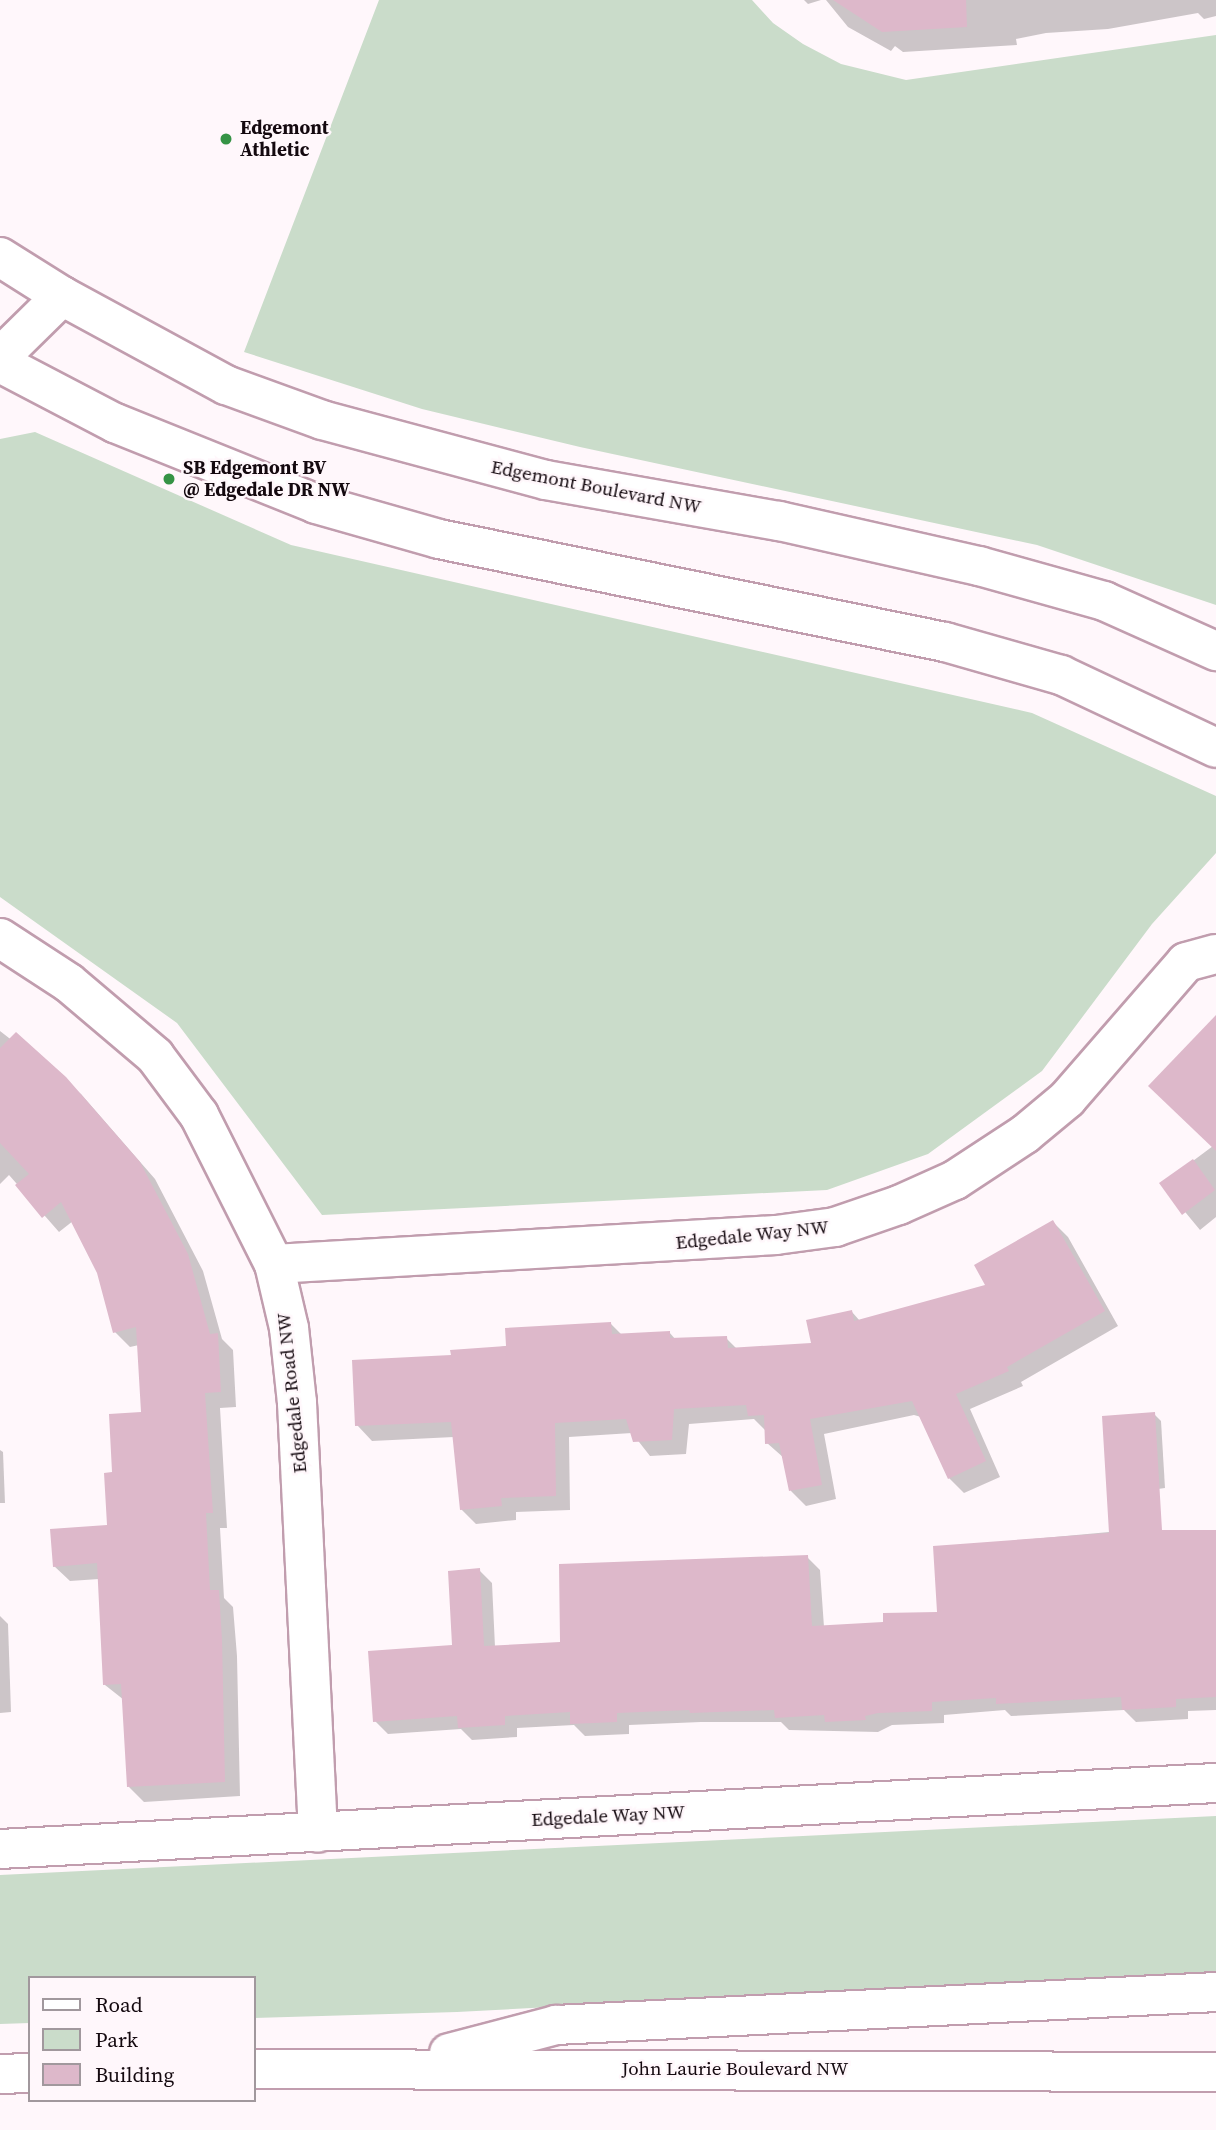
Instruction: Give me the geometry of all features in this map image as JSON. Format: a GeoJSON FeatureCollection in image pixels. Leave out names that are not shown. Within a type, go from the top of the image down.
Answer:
{"type":"FeatureCollection","features":[{"type":"Feature","properties":{"kind":"main road","name":"Edgemont Boulevard NW"},"geometry":{"type":"LineString","coordinates":[[0,257],[62,296],[226,385],[322,421],[546,480],[779,522],[979,566],[1104,601],[1216,651]]}},
{"type":"Feature","properties":{"kind":"main road"},"geometry":{"type":"LineString","coordinates":[[0,357],[62,296]]}},
{"type":"Feature","properties":{"kind":"main road"},"geometry":{"type":"LineString","coordinates":[[0,363],[115,423],[207,464],[316,504],[439,539],[945,642],[1060,675],[1216,748]]}},
{"type":"Feature","properties":{"kind":"main road","name":"Edgedale Road NW"},"geometry":{"type":"LineString","coordinates":[[0,938],[69,983],[155,1056],[199,1115],[274,1264],[289,1328],[297,1403],[318,1832]]}},
{"type":"Feature","properties":{"kind":"main road","name":"Edgedale Way NW"},"geometry":{"type":"LineString","coordinates":[[274,1264],[664,1244],[776,1235],[861,1218],[955,1181],[1025,1134],[1067,1099],[1186,962],[1216,954]]}},
{"type":"Feature","properties":{"kind":"main road","name":"Edgedale Way NW"},"geometry":{"type":"LineString","coordinates":[[0,1849],[1216,1783]]}},
{"type":"Feature","properties":{"kind":"main road"},"geometry":{"type":"LineString","coordinates":[[396,2067],[556,2025],[1216,1992]]}},
{"type":"Feature","properties":{"kind":"main road","name":"John Laurie Boulevard NW"},"geometry":{"type":"LineString","coordinates":[[256,2069],[396,2067],[1216,2072]]}},
{"type":"Feature","properties":{"kind":"main road"},"geometry":{"type":"LineString","coordinates":[[0,2074],[28,2073]]}},
{"type":"Feature","properties":{"kind":"green space"},"geometry":{"type":"Polygon","coordinates":[[[379,0],[752,0],[773,23],[803,44],[841,64],[906,80],[1216,35],[1216,605],[1037,545],[580,447],[422,409],[244,352],[379,0]]]}},
{"type":"Feature","properties":{"kind":"green space"},"geometry":{"type":"Polygon","coordinates":[[[35,432],[291,545],[1032,713],[1216,796],[1216,853],[1152,924],[1042,1071],[928,1154],[827,1190],[322,1215],[177,1023],[0,897],[0,439],[35,432]]]}},
{"type":"Feature","properties":{"kind":"green space"},"geometry":{"type":"Polygon","coordinates":[[[1216,1816],[1216,1972],[457,2012],[256,2018],[256,1976],[28,1976],[28,2023],[0,2024],[0,1875],[1216,1816]]]}},
{"type":"Feature","properties":{"kind":"building"},"geometry":{"type":"Polygon","coordinates":[[[833,0],[966,0],[967,27],[882,32],[833,0]]]}},
{"type":"Feature","properties":{"kind":"building"},"geometry":{"type":"Polygon","coordinates":[[[1216,1015],[1216,1151],[1148,1086],[1216,1015]]]}},
{"type":"Feature","properties":{"kind":"building"},"geometry":{"type":"Polygon","coordinates":[[[16,1032],[66,1077],[140,1162],[188,1254],[210,1334],[218,1333],[221,1392],[205,1393],[213,1513],[206,1513],[210,1590],[219,1590],[225,1782],[127,1787],[121,1684],[103,1685],[97,1563],[53,1567],[50,1529],[107,1525],[104,1473],[112,1472],[109,1414],[141,1412],[136,1327],[113,1333],[97,1273],[61,1202],[42,1218],[15,1185],[29,1174],[0,1143],[0,1048],[16,1032]]]}},
{"type":"Feature","properties":{"kind":"building"},"geometry":{"type":"Polygon","coordinates":[[[1193,1159],[1215,1190],[1182,1215],[1159,1183],[1193,1159]]]}},
{"type":"Feature","properties":{"kind":"building"},"geometry":{"type":"Polygon","coordinates":[[[1053,1220],[1105,1311],[1007,1367],[1009,1371],[956,1394],[986,1461],[948,1479],[912,1401],[810,1419],[822,1485],[789,1491],[779,1443],[765,1444],[764,1415],[748,1416],[746,1405],[674,1409],[672,1440],[633,1442],[626,1419],[555,1423],[556,1496],[501,1498],[502,1506],[460,1510],[451,1422],[355,1426],[352,1360],[451,1355],[450,1350],[506,1346],[505,1328],[611,1322],[612,1334],[670,1331],[670,1338],[727,1336],[728,1348],[811,1343],[806,1320],[852,1310],[854,1321],[985,1285],[974,1265],[1053,1220]]]}},
{"type":"Feature","properties":{"kind":"building"},"geometry":{"type":"Polygon","coordinates":[[[1155,1412],[1162,1530],[1216,1530],[1216,1697],[1176,1699],[1176,1707],[1122,1710],[1121,1697],[996,1704],[996,1698],[932,1702],[932,1711],[878,1713],[865,1716],[866,1720],[825,1722],[824,1715],[775,1718],[774,1710],[690,1713],[689,1710],[617,1713],[617,1722],[570,1724],[570,1712],[505,1716],[505,1725],[458,1728],[457,1716],[373,1722],[368,1651],[452,1645],[448,1571],[480,1568],[484,1646],[560,1642],[559,1564],[808,1555],[812,1626],[883,1622],[883,1613],[937,1612],[933,1546],[1109,1533],[1102,1416],[1155,1412]]]}},
{"type":"Feature","properties":{"kind":"place","name":"Edgemont Athletic"},"geometry":{"type":"Point","coordinates":[226,139]}},
{"type":"Feature","properties":{"kind":"place","name":"SB Edgemont BV @ Edgedale DR NW"},"geometry":{"type":"Point","coordinates":[169,479]}}]}
